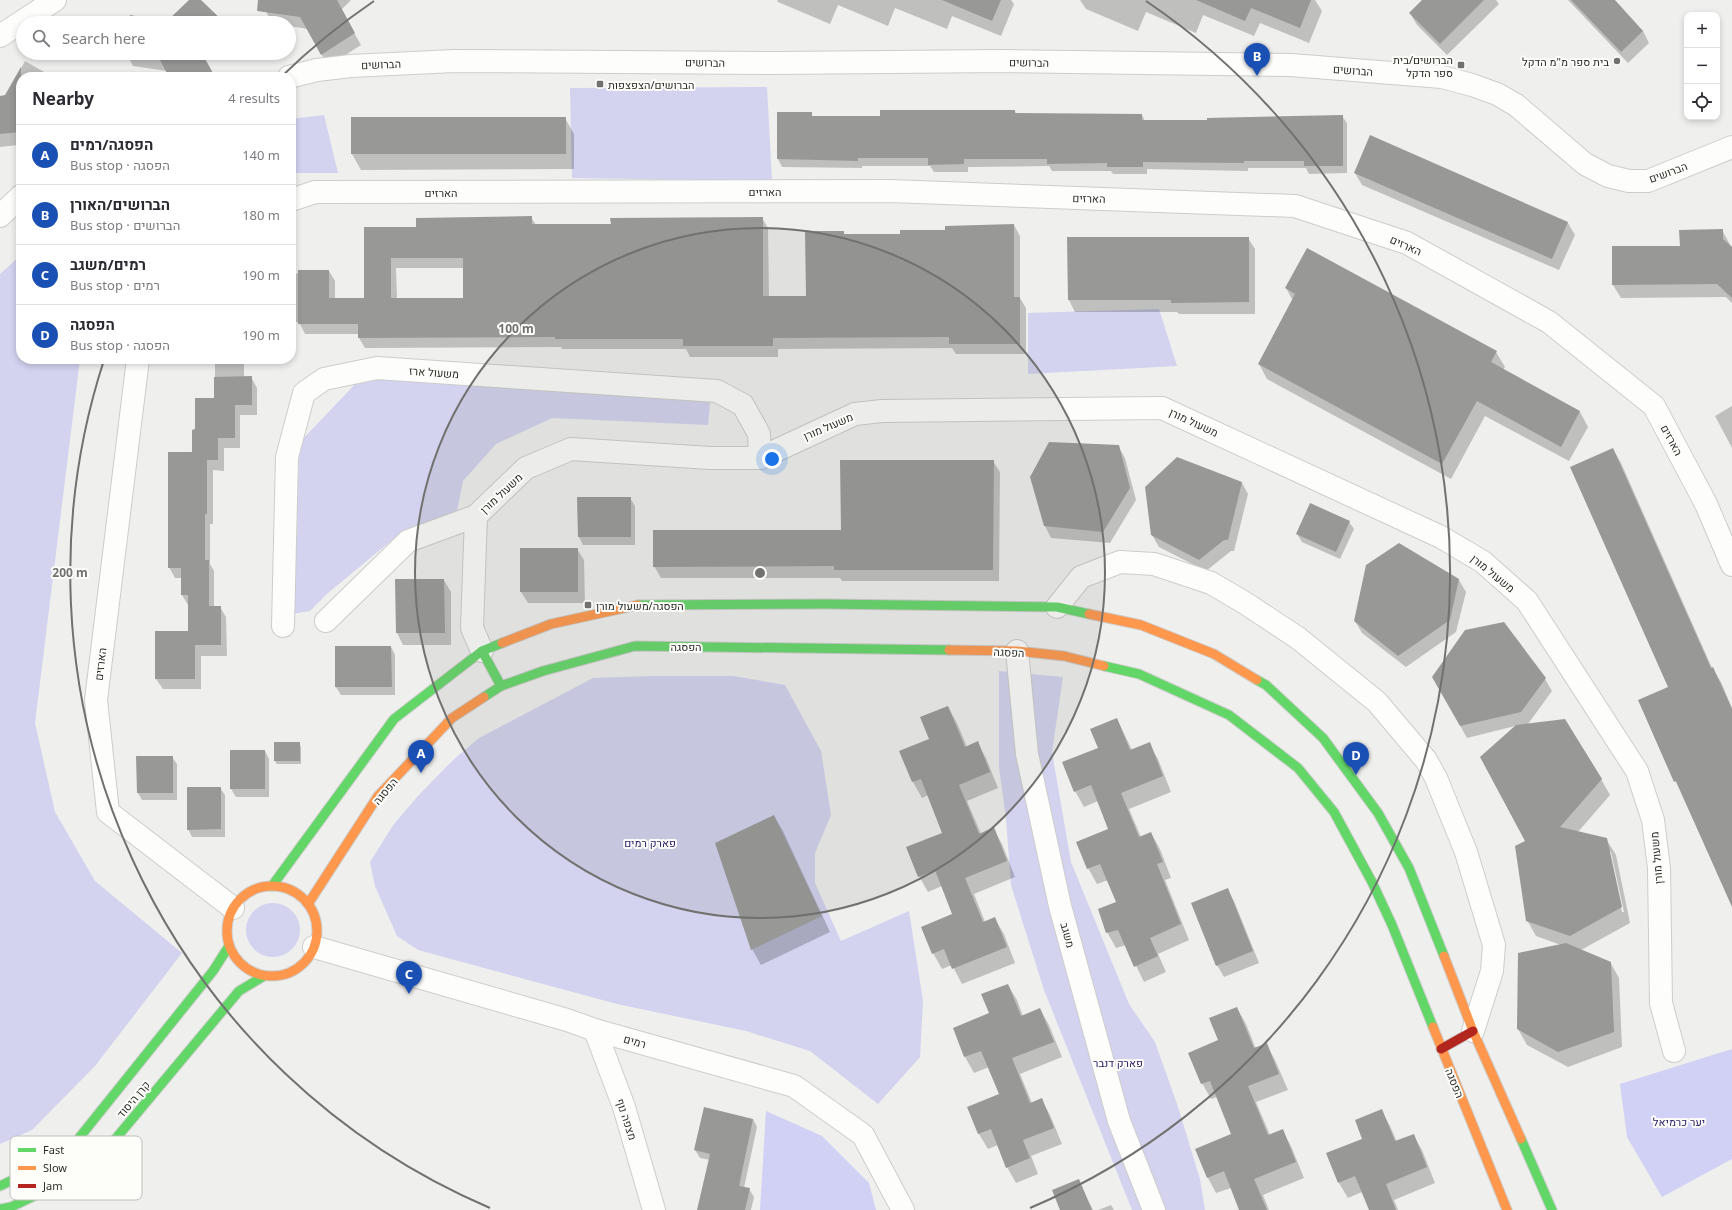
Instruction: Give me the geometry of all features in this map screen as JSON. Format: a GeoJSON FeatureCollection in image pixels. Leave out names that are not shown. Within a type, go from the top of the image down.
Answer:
{"type":"FeatureCollection","features":[{"type":"Feature","properties":{"kind":"street"},"geometry":{"type":"LineString","coordinates":[[31,16],[55,0]]}},
{"type":"Feature","properties":{"kind":"street"},"geometry":{"type":"LineString","coordinates":[[0,36],[16,26]]}},
{"type":"Feature","properties":{"kind":"street","name":"הברושים"},"geometry":{"type":"LineString","coordinates":[[296,75],[317,70],[351,66],[454,61],[784,63],[1002,61],[1291,65],[1442,77],[1472,85],[1497,94],[1516,105],[1585,164],[1608,176],[1629,181],[1648,181],[1732,147]]}},
{"type":"Feature","properties":{"kind":"street","name":"הארזים"},"geometry":{"type":"LineString","coordinates":[[296,198],[315,192],[890,190],[1295,206],[1407,243],[1549,322],[1654,406],[1706,504],[1732,565]]}},
{"type":"Feature","properties":{"kind":"street"},"geometry":{"type":"LineString","coordinates":[[0,216],[16,201]]}},
{"type":"Feature","properties":{"kind":"street","name":"הארזים"},"geometry":{"type":"LineString","coordinates":[[137,364],[96,700],[108,812],[233,908]]}},
{"type":"Feature","properties":{"kind":"street","name":"משעול ארז"},"geometry":{"type":"LineString","coordinates":[[283,626],[287,457],[304,393],[324,379],[377,368],[717,391],[743,405],[759,434],[760,458]]}},
{"type":"Feature","properties":{"kind":"street","name":"משעול מורן"},"geometry":{"type":"LineString","coordinates":[[482,651],[472,628],[476,516],[526,468],[571,449],[710,458],[760,458],[855,414],[882,411],[1162,408],[1441,537],[1483,562],[1526,601],[1637,771],[1653,820],[1659,868],[1661,1002],[1674,1051]]}},
{"type":"Feature","properties":{"kind":"street"},"geometry":{"type":"LineString","coordinates":[[326,621],[408,541],[476,516]]}},
{"type":"Feature","properties":{"kind":"street"},"geometry":{"type":"LineString","coordinates":[[1057,607],[1081,577],[1120,562],[1154,564],[1211,583],[1245,603],[1298,638],[1376,702],[1426,760],[1436,778],[1466,852],[1494,946],[1492,971],[1473,1031],[1441,1049]]}},
{"type":"Feature","properties":{"kind":"street"},"geometry":{"type":"LineString","coordinates":[[272,886],[394,719],[482,651],[551,624],[634,605],[826,604],[1057,607],[1142,625],[1214,654],[1266,685],[1323,738],[1378,813],[1409,868],[1473,1031],[1552,1210]]}},
{"type":"Feature","properties":{"kind":"street","name":"הפסגה"},"geometry":{"type":"LineString","coordinates":[[308,904],[378,796],[452,718],[501,686],[543,672],[635,646],[808,647],[1016,651],[1064,656],[1139,674],[1229,715],[1298,768],[1334,812],[1372,882],[1392,925],[1507,1210]]}},
{"type":"Feature","properties":{"kind":"street"},"geometry":{"type":"LineString","coordinates":[[482,651],[501,686]]}},
{"type":"Feature","properties":{"kind":"street","name":"משגב"},"geometry":{"type":"LineString","coordinates":[[1016,651],[1027,754],[1060,906],[1119,1121],[1154,1210]]}},
{"type":"Feature","properties":{"kind":"street"},"geometry":{"type":"LineString","coordinates":[[265,886],[272,886],[280,886],[294,892],[308,904],[314,914],[317,929],[314,947],[309,958],[299,968],[285,975],[270,977],[256,974],[243,967],[233,955],[227,942],[226,926],[230,912],[239,899],[251,890],[265,886]]}},
{"type":"Feature","properties":{"kind":"street","name":"קרן היסוד"},"geometry":{"type":"LineString","coordinates":[[81,1136],[213,971],[229,946]]}},
{"type":"Feature","properties":{"kind":"street","name":"רמים"},"geometry":{"type":"LineString","coordinates":[[314,947],[567,1020],[595,1030],[794,1086],[863,1135],[903,1210]]}},
{"type":"Feature","properties":{"kind":"street","name":"קרן היסוד"},"geometry":{"type":"LineString","coordinates":[[118,1136],[240,990],[264,976]]}},
{"type":"Feature","properties":{"kind":"street","name":"מצפה נוף"},"geometry":{"type":"LineString","coordinates":[[595,1030],[624,1107],[654,1210]]}},
{"type":"Feature","properties":{"kind":"street","name":"קרן היסוד"},"geometry":{"type":"LineString","coordinates":[[0,1186],[10,1181]]}},
{"type":"Feature","properties":{"kind":"street","name":"קרן היסוד"},"geometry":{"type":"LineString","coordinates":[[0,1209],[11,1207],[26,1200]]}},
{"type":"Feature","properties":{"kind":"green space"},"geometry":{"type":"Polygon","coordinates":[[[767,87],[772,181],[572,178],[570,88],[767,87]]]}},
{"type":"Feature","properties":{"kind":"green space"},"geometry":{"type":"Polygon","coordinates":[[[324,115],[338,173],[296,173],[296,118],[324,115]]]}},
{"type":"Feature","properties":{"kind":"green space"},"geometry":{"type":"Polygon","coordinates":[[[16,260],[16,364],[79,364],[35,723],[55,812],[95,881],[182,953],[95,1066],[32,1130],[18,1136],[10,1136],[10,1140],[0,1144],[0,274],[16,260]]]}},
{"type":"Feature","properties":{"kind":"green space"},"geometry":{"type":"Polygon","coordinates":[[[1159,309],[1177,366],[1028,374],[1028,313],[1159,309]]]}},
{"type":"Feature","properties":{"kind":"green space"},"geometry":{"type":"Polygon","coordinates":[[[361,378],[711,394],[708,425],[552,418],[496,444],[463,481],[453,531],[398,535],[328,593],[310,611],[291,614],[300,442],[361,378]]]}},
{"type":"Feature","properties":{"kind":"green space","name":"פארק דנבר"},"geometry":{"type":"Polygon","coordinates":[[[999,671],[1063,677],[1052,752],[1071,862],[1129,1004],[1155,1042],[1178,1107],[1200,1179],[1205,1210],[1132,1210],[1044,990],[1011,885],[1006,819],[999,767],[999,671]]]}},
{"type":"Feature","properties":{"kind":"green space","name":"פארק רמים"},"geometry":{"type":"Polygon","coordinates":[[[733,676],[785,685],[821,751],[831,815],[815,853],[815,883],[841,941],[909,911],[923,1001],[920,1057],[878,1104],[810,1051],[746,1031],[617,1004],[418,950],[397,936],[375,886],[370,862],[394,824],[418,796],[452,761],[479,738],[593,678],[733,676]]]}},
{"type":"Feature","properties":{"kind":"green space"},"geometry":{"type":"Polygon","coordinates":[[[268,903],[278,903],[288,907],[296,915],[300,925],[300,935],[296,945],[288,953],[278,957],[268,957],[258,953],[250,945],[246,935],[246,925],[250,915],[258,907],[268,903]]]}},
{"type":"Feature","properties":{"kind":"green space","name":"יער כרמיאל"},"geometry":{"type":"Polygon","coordinates":[[[1732,1049],[1732,1159],[1662,1197],[1627,1137],[1620,1084],[1732,1049]]]}},
{"type":"Feature","properties":{"kind":"green space"},"geometry":{"type":"Polygon","coordinates":[[[766,1111],[822,1136],[869,1183],[876,1210],[760,1210],[766,1111]]]}},
{"type":"Feature","properties":{"kind":"building"},"geometry":{"type":"Polygon","coordinates":[[[189,0],[201,0],[218,16],[172,16],[189,0]]]}},
{"type":"Feature","properties":{"kind":"building"},"geometry":{"type":"Polygon","coordinates":[[[258,0],[337,0],[355,33],[321,55],[300,17],[257,11],[258,0]]]}},
{"type":"Feature","properties":{"kind":"building"},"geometry":{"type":"Polygon","coordinates":[[[942,0],[1001,0],[992,21],[942,0]]]}},
{"type":"Feature","properties":{"kind":"building"},"geometry":{"type":"Polygon","coordinates":[[[1196,0],[1311,0],[1300,28],[1251,8],[1245,21],[1196,0]]]}},
{"type":"Feature","properties":{"kind":"building"},"geometry":{"type":"Polygon","coordinates":[[[1422,0],[1484,0],[1440,44],[1409,13],[1422,0]]]}},
{"type":"Feature","properties":{"kind":"building"},"geometry":{"type":"Polygon","coordinates":[[[1571,0],[1615,0],[1643,31],[1621,52],[1571,0]]]}},
{"type":"Feature","properties":{"kind":"building"},"geometry":{"type":"Polygon","coordinates":[[[160,60],[206,60],[212,72],[166,72],[160,60]]]}},
{"type":"Feature","properties":{"kind":"building"},"geometry":{"type":"Polygon","coordinates":[[[16,76],[16,132],[0,134],[0,96],[5,95],[16,76]]]}},
{"type":"Feature","properties":{"kind":"building"},"geometry":{"type":"Polygon","coordinates":[[[880,110],[1015,110],[1015,113],[1142,114],[1142,120],[1207,120],[1207,118],[1343,115],[1343,166],[1304,166],[1304,161],[1244,161],[1244,163],[1143,162],[1143,167],[1107,167],[1107,163],[1047,164],[1047,159],[964,159],[964,164],[928,165],[928,158],[858,158],[858,161],[777,159],[777,112],[812,112],[812,116],[880,116],[880,110]]]}},
{"type":"Feature","properties":{"kind":"building"},"geometry":{"type":"Polygon","coordinates":[[[351,117],[566,117],[566,154],[351,154],[351,117]]]}},
{"type":"Feature","properties":{"kind":"building"},"geometry":{"type":"Polygon","coordinates":[[[1370,135],[1568,222],[1552,259],[1354,173],[1370,135]]]}},
{"type":"Feature","properties":{"kind":"building"},"geometry":{"type":"Polygon","coordinates":[[[532,216],[532,224],[611,224],[610,218],[763,217],[763,296],[806,296],[805,231],[844,231],[844,234],[900,234],[900,230],[945,230],[945,226],[1014,224],[1014,297],[1020,297],[1020,344],[949,344],[949,337],[773,338],[773,346],[683,346],[683,339],[555,339],[555,337],[358,338],[358,324],[298,324],[298,270],[329,270],[329,298],[364,298],[364,227],[416,227],[416,218],[532,216]],[[391,258],[391,298],[463,298],[463,258],[391,258]]]}},
{"type":"Feature","properties":{"kind":"building"},"geometry":{"type":"Polygon","coordinates":[[[1723,229],[1723,239],[1732,247],[1732,298],[1717,284],[1612,285],[1612,246],[1680,246],[1679,230],[1723,229]]]}},
{"type":"Feature","properties":{"kind":"building"},"geometry":{"type":"Polygon","coordinates":[[[1067,237],[1249,237],[1249,302],[1171,303],[1171,300],[1068,300],[1067,237]]]}},
{"type":"Feature","properties":{"kind":"building"},"geometry":{"type":"Polygon","coordinates":[[[1307,248],[1497,351],[1491,362],[1580,411],[1561,447],[1477,401],[1442,464],[1258,364],[1295,294],[1285,288],[1307,248]]]}},
{"type":"Feature","properties":{"kind":"building"},"geometry":{"type":"Polygon","coordinates":[[[252,376],[252,405],[235,405],[235,438],[218,438],[218,460],[207,460],[205,560],[209,560],[209,606],[221,606],[221,645],[195,645],[195,679],[155,679],[155,631],[188,631],[188,595],[181,595],[181,568],[168,568],[168,452],[192,452],[192,430],[195,429],[195,398],[214,398],[214,377],[252,376]]]}},
{"type":"Feature","properties":{"kind":"building"},"geometry":{"type":"Polygon","coordinates":[[[1049,442],[1119,445],[1130,488],[1103,532],[1044,526],[1030,477],[1049,442]]]}},
{"type":"Feature","properties":{"kind":"building"},"geometry":{"type":"Polygon","coordinates":[[[1613,448],[1711,668],[1713,667],[1732,709],[1732,907],[1638,700],[1668,687],[1570,467],[1613,448]]]}},
{"type":"Feature","properties":{"kind":"building"},"geometry":{"type":"Polygon","coordinates":[[[1177,457],[1242,482],[1228,540],[1224,540],[1199,560],[1151,535],[1145,487],[1177,457]]]}},
{"type":"Feature","properties":{"kind":"building"},"geometry":{"type":"Polygon","coordinates":[[[840,460],[994,460],[993,570],[834,570],[834,566],[653,567],[653,530],[841,530],[840,460]]]}},
{"type":"Feature","properties":{"kind":"building"},"geometry":{"type":"Polygon","coordinates":[[[577,497],[631,497],[631,537],[578,537],[577,497]]]}},
{"type":"Feature","properties":{"kind":"building"},"geometry":{"type":"Polygon","coordinates":[[[1310,503],[1350,521],[1336,552],[1296,534],[1310,503]]]}},
{"type":"Feature","properties":{"kind":"building"},"geometry":{"type":"Polygon","coordinates":[[[1399,543],[1459,579],[1450,620],[1398,656],[1354,621],[1366,565],[1399,543]]]}},
{"type":"Feature","properties":{"kind":"building"},"geometry":{"type":"Polygon","coordinates":[[[520,548],[578,548],[578,592],[520,592],[520,548]]]}},
{"type":"Feature","properties":{"kind":"building"},"geometry":{"type":"Polygon","coordinates":[[[395,579],[444,579],[445,633],[396,633],[395,579]]]}},
{"type":"Feature","properties":{"kind":"building"},"geometry":{"type":"Polygon","coordinates":[[[1504,622],[1546,678],[1521,712],[1460,726],[1432,677],[1465,630],[1504,622]]]}},
{"type":"Feature","properties":{"kind":"building"},"geometry":{"type":"Polygon","coordinates":[[[335,646],[391,646],[392,687],[335,687],[335,646]]]}},
{"type":"Feature","properties":{"kind":"building"},"geometry":{"type":"Polygon","coordinates":[[[948,706],[965,747],[978,741],[990,772],[959,785],[979,834],[994,827],[1007,861],[965,878],[983,922],[995,917],[1007,947],[952,969],[944,949],[932,954],[921,927],[952,914],[935,870],[918,877],[906,847],[942,833],[921,779],[912,782],[899,751],[929,739],[920,717],[948,706]]]}},
{"type":"Feature","properties":{"kind":"building"},"geometry":{"type":"Polygon","coordinates":[[[1117,718],[1130,750],[1150,742],[1163,776],[1121,793],[1139,837],[1151,832],[1163,862],[1157,864],[1181,924],[1150,938],[1158,956],[1134,967],[1118,930],[1106,933],[1098,909],[1116,902],[1100,864],[1087,869],[1076,842],[1108,829],[1091,785],[1074,792],[1062,762],[1098,748],[1090,729],[1117,718]]]}},
{"type":"Feature","properties":{"kind":"building"},"geometry":{"type":"Polygon","coordinates":[[[1565,719],[1602,779],[1560,827],[1607,838],[1622,907],[1570,936],[1526,921],[1515,846],[1525,841],[1480,757],[1516,725],[1565,719]]]}},
{"type":"Feature","properties":{"kind":"building"},"geometry":{"type":"Polygon","coordinates":[[[274,742],[300,742],[300,761],[274,761],[274,742]]]}},
{"type":"Feature","properties":{"kind":"building"},"geometry":{"type":"Polygon","coordinates":[[[230,750],[265,750],[265,789],[230,789],[230,750]]]}},
{"type":"Feature","properties":{"kind":"building"},"geometry":{"type":"Polygon","coordinates":[[[136,756],[173,756],[173,793],[137,793],[136,756]]]}},
{"type":"Feature","properties":{"kind":"building"},"geometry":{"type":"Polygon","coordinates":[[[187,787],[221,787],[221,829],[187,830],[187,787]]]}},
{"type":"Feature","properties":{"kind":"building"},"geometry":{"type":"Polygon","coordinates":[[[774,815],[822,916],[751,950],[715,843],[774,815]]]}},
{"type":"Feature","properties":{"kind":"building"},"geometry":{"type":"Polygon","coordinates":[[[1228,888],[1253,951],[1216,966],[1191,903],[1228,888]]]}},
{"type":"Feature","properties":{"kind":"building"},"geometry":{"type":"Polygon","coordinates":[[[1566,943],[1611,962],[1614,1032],[1558,1052],[1517,1029],[1518,953],[1566,943]]]}},
{"type":"Feature","properties":{"kind":"building"},"geometry":{"type":"Polygon","coordinates":[[[1008,984],[1021,1016],[1040,1008],[1054,1042],[1012,1058],[1030,1103],[1042,1098],[1054,1128],[1023,1140],[1030,1158],[1006,1168],[991,1129],[978,1134],[967,1107],[999,1094],[981,1051],[964,1057],[953,1028],[989,1013],[981,994],[1008,984]]]}},
{"type":"Feature","properties":{"kind":"building"},"geometry":{"type":"Polygon","coordinates":[[[1237,1007],[1254,1048],[1267,1043],[1279,1074],[1248,1086],[1268,1135],[1283,1129],[1296,1162],[1254,1179],[1267,1210],[1239,1210],[1224,1171],[1207,1178],[1195,1149],[1231,1134],[1210,1081],[1201,1084],[1188,1053],[1218,1040],[1209,1018],[1237,1007]]]}},
{"type":"Feature","properties":{"kind":"building"},"geometry":{"type":"Polygon","coordinates":[[[704,1107],[753,1119],[739,1186],[750,1188],[745,1210],[697,1210],[710,1154],[694,1150],[704,1107]]]}},
{"type":"Feature","properties":{"kind":"building"},"geometry":{"type":"Polygon","coordinates":[[[1382,1109],[1395,1141],[1414,1134],[1427,1167],[1386,1184],[1396,1210],[1369,1210],[1355,1176],[1338,1183],[1326,1153],[1362,1139],[1355,1120],[1382,1109]]]}},
{"type":"Feature","properties":{"kind":"building"},"geometry":{"type":"Polygon","coordinates":[[[1079,1179],[1092,1210],[1060,1210],[1052,1190],[1079,1179]]]}},
{"type":"Feature","properties":{"kind":"traffic: fast"},"geometry":{"type":"LineString","coordinates":[[638,605],[826,604],[1057,607],[1089,614]]}},
{"type":"Feature","properties":{"kind":"traffic: fast"},"geometry":{"type":"LineString","coordinates":[[272,886],[394,719],[482,651],[502,643]]}},
{"type":"Feature","properties":{"kind":"traffic: fast"},"geometry":{"type":"LineString","coordinates":[[484,697],[501,686],[543,671],[635,646],[949,650]]}},
{"type":"Feature","properties":{"kind":"traffic: fast"},"geometry":{"type":"LineString","coordinates":[[482,651],[501,686]]}},
{"type":"Feature","properties":{"kind":"traffic: fast"},"geometry":{"type":"LineString","coordinates":[[1104,666],[1139,674],[1229,715],[1298,768],[1334,812],[1372,882],[1392,925],[1433,1027]]}},
{"type":"Feature","properties":{"kind":"traffic: fast"},"geometry":{"type":"LineString","coordinates":[[1257,680],[1266,685],[1323,738],[1378,813],[1409,868],[1444,956]]}},
{"type":"Feature","properties":{"kind":"traffic: fast"},"geometry":{"type":"LineString","coordinates":[[81,1136],[213,971],[229,946]]}},
{"type":"Feature","properties":{"kind":"traffic: fast"},"geometry":{"type":"LineString","coordinates":[[118,1136],[239,991],[264,976]]}},
{"type":"Feature","properties":{"kind":"traffic: fast"},"geometry":{"type":"LineString","coordinates":[[1521,1139],[1552,1210]]}},
{"type":"Feature","properties":{"kind":"traffic: fast"},"geometry":{"type":"LineString","coordinates":[[0,1186],[10,1181]]}},
{"type":"Feature","properties":{"kind":"traffic: fast"},"geometry":{"type":"LineString","coordinates":[[0,1209],[11,1207],[26,1200]]}},
{"type":"Feature","properties":{"kind":"traffic: slow"},"geometry":{"type":"LineString","coordinates":[[502,643],[551,624],[638,605]]}},
{"type":"Feature","properties":{"kind":"traffic: slow"},"geometry":{"type":"LineString","coordinates":[[1089,614],[1141,625],[1214,654],[1257,680]]}},
{"type":"Feature","properties":{"kind":"traffic: slow"},"geometry":{"type":"LineString","coordinates":[[949,650],[1017,651],[1064,656],[1104,666]]}},
{"type":"Feature","properties":{"kind":"traffic: slow"},"geometry":{"type":"LineString","coordinates":[[308,904],[378,796],[452,718],[484,697]]}},
{"type":"Feature","properties":{"kind":"traffic: slow"},"geometry":{"type":"LineString","coordinates":[[272,886],[289,889],[304,899],[314,914],[317,931],[314,948],[304,963],[289,973],[272,976],[255,973],[240,963],[230,948],[227,931],[230,914],[240,899],[255,889],[272,886]]}},
{"type":"Feature","properties":{"kind":"traffic: slow"},"geometry":{"type":"LineString","coordinates":[[1444,956],[1473,1031],[1521,1139]]}},
{"type":"Feature","properties":{"kind":"traffic: slow"},"geometry":{"type":"LineString","coordinates":[[1433,1027],[1507,1210]]}},
{"type":"Feature","properties":{"kind":"traffic: jam"},"geometry":{"type":"LineString","coordinates":[[1441,1049],[1473,1031]]}},
{"type":"Feature","properties":{"kind":"place","name":"בית ספר מ\"מ הדקל"},"geometry":{"type":"Point","coordinates":[1617,61]}},
{"type":"Feature","properties":{"kind":"place","name":"הברושים/בית ספר הדקל"},"geometry":{"type":"Point","coordinates":[1461,65]}},
{"type":"Feature","properties":{"kind":"place","name":"הברושים/האורן"},"geometry":{"type":"Point","coordinates":[1257,76]}},
{"type":"Feature","properties":{"kind":"place","name":"הברושים/הצפצפות"},"geometry":{"type":"Point","coordinates":[600,84]}},
{"type":"Feature","properties":{"kind":"place","name":"הפסגה/משעול מורן"},"geometry":{"type":"Point","coordinates":[588,605]}},
{"type":"Feature","properties":{"kind":"place","name":"הפסגה/רמים"},"geometry":{"type":"Point","coordinates":[421,773]}},
{"type":"Feature","properties":{"kind":"place","name":"הפסגה"},"geometry":{"type":"Point","coordinates":[1356,775]}},
{"type":"Feature","properties":{"kind":"place","name":"רמים/משגב"},"geometry":{"type":"Point","coordinates":[409,994]}}]}
